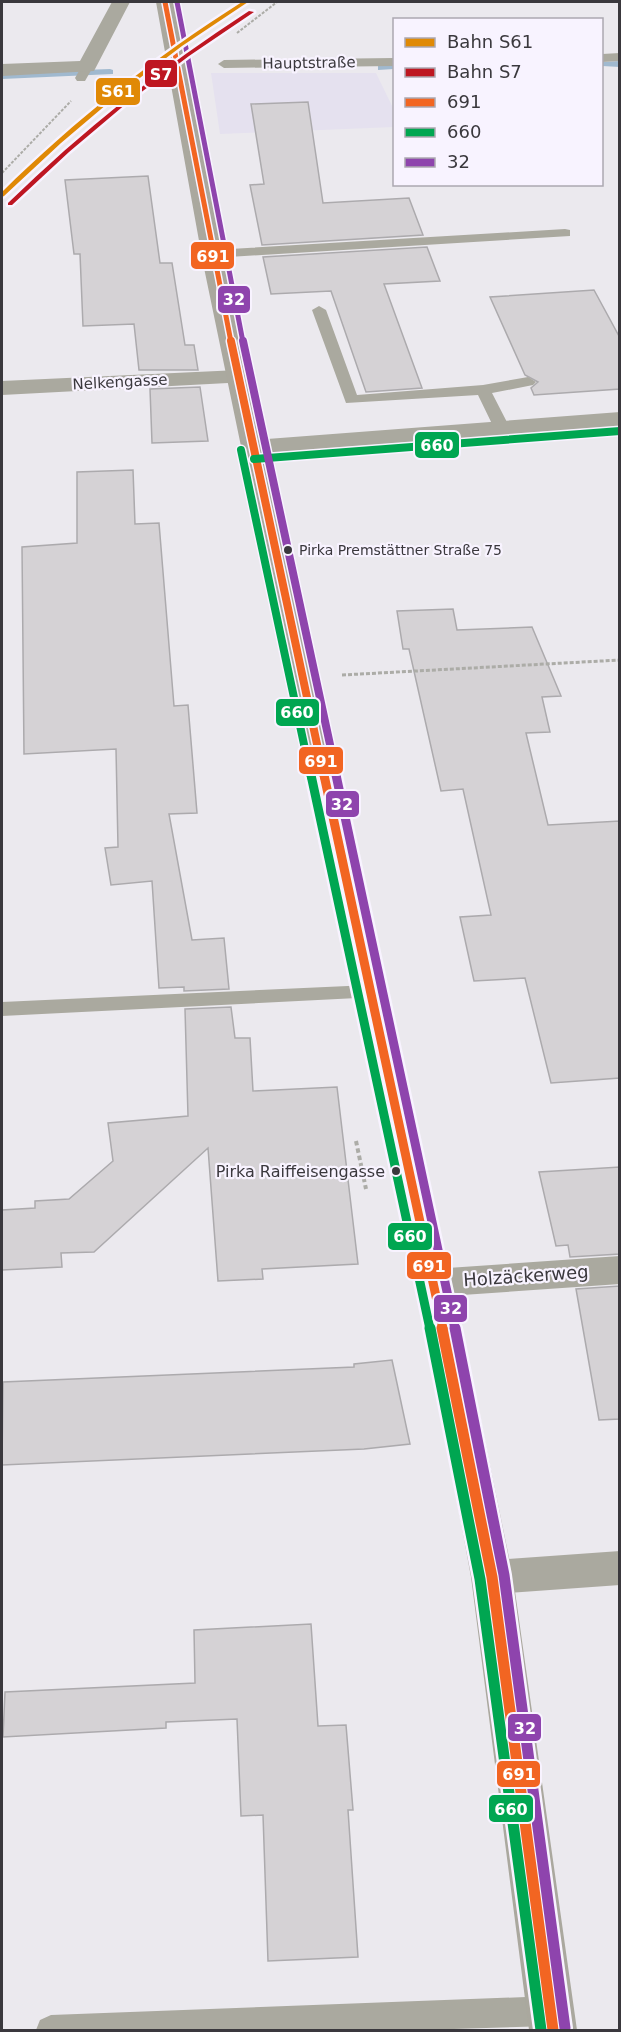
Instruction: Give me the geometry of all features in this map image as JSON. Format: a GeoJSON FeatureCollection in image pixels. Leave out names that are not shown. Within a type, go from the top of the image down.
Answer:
{"type":"FeatureCollection","features":[{"type":"Feature","properties":{"kind":"main road"},"geometry":{"type":"LineString","coordinates":[[165,2],[253,447],[433,1283],[492,1577],[552,2021]]}},
{"type":"Feature","properties":{"kind":"street"},"geometry":{"type":"LineString","coordinates":[[2,70],[85,71],[121,2]]}},
{"type":"Feature","properties":{"kind":"street","name":"Nelkengasse"},"geometry":{"type":"LineString","coordinates":[[2,388],[239,377]]}},
{"type":"Feature","properties":{"kind":"street"},"geometry":{"type":"LineString","coordinates":[[253,447],[620,419]]}},
{"type":"Feature","properties":{"kind":"street","name":"Holzäckerweg"},"geometry":{"type":"LineString","coordinates":[[433,1283],[620,1270]]}},
{"type":"Feature","properties":{"kind":"street"},"geometry":{"type":"LineString","coordinates":[[492,1577],[620,1568]]}},
{"type":"Feature","properties":{"kind":"lane"},"geometry":{"type":"LineString","coordinates":[[603,58],[620,57]]}},
{"type":"Feature","properties":{"kind":"lane","name":"Hauptstraße"},"geometry":{"type":"LineString","coordinates":[[224,64],[393,62]]}},
{"type":"Feature","properties":{"kind":"lane"},"geometry":{"type":"LineString","coordinates":[[213,254],[565,233]]}},
{"type":"Feature","properties":{"kind":"lane"},"geometry":{"type":"LineString","coordinates":[[320,310],[351,400],[483,390],[528,382]]}},
{"type":"Feature","properties":{"kind":"lane"},"geometry":{"type":"LineString","coordinates":[[483,390],[502,428]]}},
{"type":"Feature","properties":{"kind":"lane"},"geometry":{"type":"LineString","coordinates":[[2,1010],[370,992]]}},
{"type":"Feature","properties":{"kind":"lane"},"geometry":{"type":"LineString","coordinates":[[51,2031],[552,2021]]}},
{"type":"Feature","properties":{"kind":"path"},"geometry":{"type":"LineString","coordinates":[[224,64],[222,54],[226,44],[242,27],[277,2]]}},
{"type":"Feature","properties":{"kind":"path"},"geometry":{"type":"LineString","coordinates":[[2,173],[69,104],[85,71]]}},
{"type":"Feature","properties":{"kind":"path"},"geometry":{"type":"LineString","coordinates":[[303,676],[620,660]]}},
{"type":"Feature","properties":{"kind":"shaded area"},"geometry":{"type":"Polygon","coordinates":[[[211,73],[376,73],[393,108],[393,127],[220,134],[211,73]]]}},
{"type":"Feature","properties":{"kind":"building"},"geometry":{"type":"Polygon","coordinates":[[[308,102],[323,203],[409,198],[423,235],[262,245],[250,185],[264,184],[251,104],[308,102]]]}},
{"type":"Feature","properties":{"kind":"building"},"geometry":{"type":"Polygon","coordinates":[[[148,176],[160,263],[172,263],[185,345],[194,345],[198,370],[139,370],[134,324],[83,326],[80,254],[74,254],[65,180],[148,176]]]}},
{"type":"Feature","properties":{"kind":"building"},"geometry":{"type":"Polygon","coordinates":[[[427,247],[440,281],[384,284],[422,388],[366,392],[331,291],[271,294],[263,257],[427,247]]]}},
{"type":"Feature","properties":{"kind":"building"},"geometry":{"type":"Polygon","coordinates":[[[594,290],[620,338],[620,389],[534,395],[531,388],[538,382],[525,375],[490,297],[594,290]]]}},
{"type":"Feature","properties":{"kind":"building"},"geometry":{"type":"Polygon","coordinates":[[[200,387],[208,441],[152,443],[150,389],[200,387]]]}},
{"type":"Feature","properties":{"kind":"building"},"geometry":{"type":"Polygon","coordinates":[[[133,470],[135,524],[159,523],[174,706],[188,705],[197,813],[169,814],[192,940],[224,938],[229,989],[184,991],[184,987],[159,988],[152,881],[111,885],[105,848],[118,847],[116,749],[24,754],[22,547],[77,543],[77,472],[133,470]]]}},
{"type":"Feature","properties":{"kind":"building"},"geometry":{"type":"Polygon","coordinates":[[[453,609],[457,630],[532,627],[561,696],[542,697],[550,732],[526,733],[548,825],[620,821],[620,1078],[551,1083],[525,978],[474,981],[460,917],[491,915],[463,789],[441,791],[409,649],[403,649],[397,611],[453,609]]]}},
{"type":"Feature","properties":{"kind":"building"},"geometry":{"type":"Polygon","coordinates":[[[231,1007],[235,1038],[250,1038],[253,1091],[337,1087],[358,1264],[262,1269],[263,1279],[218,1281],[208,1148],[94,1252],[61,1253],[62,1267],[2,1270],[2,1210],[35,1208],[35,1201],[69,1199],[113,1161],[108,1123],[188,1116],[185,1009],[231,1007]]]}},
{"type":"Feature","properties":{"kind":"building"},"geometry":{"type":"Polygon","coordinates":[[[620,1167],[620,1254],[570,1257],[568,1245],[556,1246],[539,1172],[620,1167]]]}},
{"type":"Feature","properties":{"kind":"building"},"geometry":{"type":"Polygon","coordinates":[[[620,1286],[620,1419],[599,1420],[576,1289],[620,1286]]]}},
{"type":"Feature","properties":{"kind":"building"},"geometry":{"type":"Polygon","coordinates":[[[392,1360],[410,1444],[364,1449],[2,1465],[3,1382],[354,1367],[354,1364],[392,1360]]]}},
{"type":"Feature","properties":{"kind":"building"},"geometry":{"type":"Polygon","coordinates":[[[311,1624],[318,1726],[346,1725],[353,1810],[348,1810],[358,1957],[268,1961],[263,1815],[241,1816],[237,1719],[166,1722],[166,1728],[3,1737],[5,1692],[195,1683],[194,1630],[311,1624]]]}},
{"type":"Feature","properties":{"kind":"waterway"},"geometry":{"type":"LineString","coordinates":[[603,64],[620,64]]}},
{"type":"Feature","properties":{"kind":"waterway"},"geometry":{"type":"LineString","coordinates":[[381,68],[393,67]]}},
{"type":"Feature","properties":{"kind":"waterway"},"geometry":{"type":"LineString","coordinates":[[2,76],[110,72]]}},
{"type":"Feature","properties":{"kind":"rail line","name":"S61"},"geometry":{"type":"LineString","coordinates":[[2,195],[59,141],[118,91],[180,45],[245,2]]}},
{"type":"Feature","properties":{"kind":"rail line","name":"S7"},"geometry":{"type":"LineString","coordinates":[[10,204],[66,151],[125,101],[218,33],[251,12]]}},
{"type":"Feature","properties":{"kind":"transit line","name":"691"},"geometry":{"type":"LineString","coordinates":[[165,2],[214,263],[456,1392],[492,1577],[553,2030]]}},
{"type":"Feature","properties":{"kind":"transit line","name":"32"},"geometry":{"type":"LineString","coordinates":[[177,2],[226,261],[468,1389],[504,1575],[565,2028]]}},
{"type":"Feature","properties":{"kind":"transit line","name":"660"},"geometry":{"type":"LineString","coordinates":[[254,459],[620,431]]}},
{"type":"Feature","properties":{"kind":"transit line","name":"660"},"geometry":{"type":"LineString","coordinates":[[241,450],[444,1394],[480,1579],[541,2030]]}},
{"type":"Feature","properties":{"kind":"place","name":"Pirka Premstättner Straße 75"},"geometry":{"type":"Point","coordinates":[288,550]}},
{"type":"Feature","properties":{"kind":"place","name":"Pirka Raiffeisengasse"},"geometry":{"type":"Point","coordinates":[396,1171]}}]}
